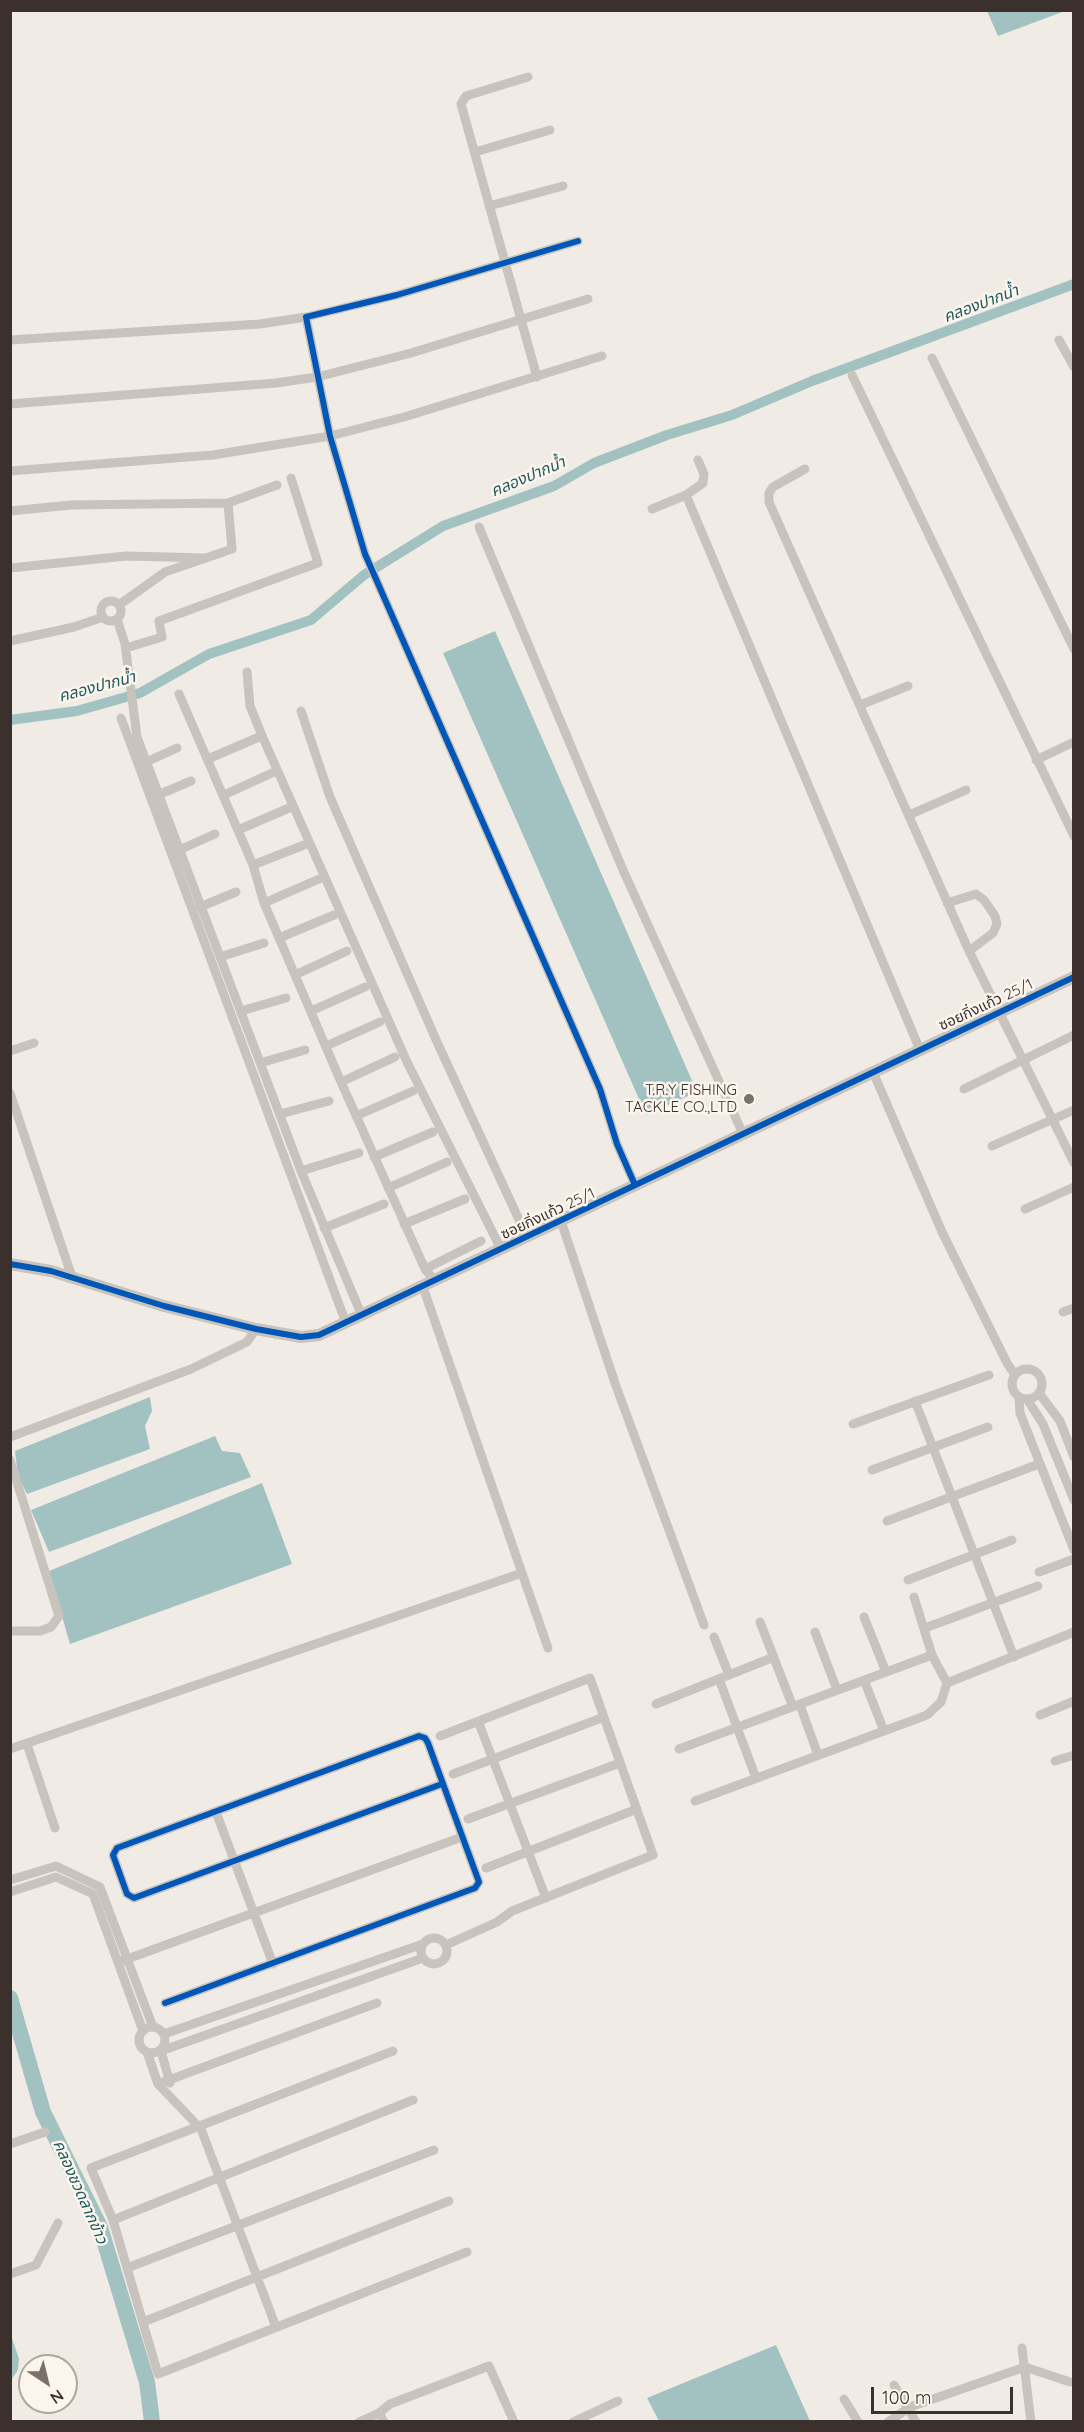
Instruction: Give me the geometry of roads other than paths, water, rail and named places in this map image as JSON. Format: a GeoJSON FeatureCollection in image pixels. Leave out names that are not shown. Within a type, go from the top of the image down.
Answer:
{"type":"FeatureCollection","features":[{"type":"Feature","properties":{"kind":"street"},"geometry":{"type":"LineString","coordinates":[[528,77],[466,96],[462,100],[519,319],[537,377]]}},
{"type":"Feature","properties":{"kind":"street"},"geometry":{"type":"LineString","coordinates":[[475,152],[550,130]]}},
{"type":"Feature","properties":{"kind":"street"},"geometry":{"type":"LineString","coordinates":[[489,206],[563,186]]}},
{"type":"Feature","properties":{"kind":"street"},"geometry":{"type":"LineString","coordinates":[[10,340],[260,324],[306,317],[397,295],[578,241]]}},
{"type":"Feature","properties":{"kind":"street"},"geometry":{"type":"LineString","coordinates":[[10,404],[276,383],[317,377],[411,353],[588,299]]}},
{"type":"Feature","properties":{"kind":"street"},"geometry":{"type":"LineString","coordinates":[[306,317],[330,436],[365,554],[394,626],[521,905],[608,1107],[617,1144],[635,1185]]}},
{"type":"Feature","properties":{"kind":"street"},"geometry":{"type":"LineString","coordinates":[[1059,340],[1074,367]]}},
{"type":"Feature","properties":{"kind":"street"},"geometry":{"type":"LineString","coordinates":[[10,471],[213,455],[330,436],[404,417],[602,356]]}},
{"type":"Feature","properties":{"kind":"street"},"geometry":{"type":"LineString","coordinates":[[932,358],[1074,649]]}},
{"type":"Feature","properties":{"kind":"street"},"geometry":{"type":"LineString","coordinates":[[852,375],[1074,836]]}},
{"type":"Feature","properties":{"kind":"street"},"geometry":{"type":"LineString","coordinates":[[652,509],[699,487],[705,479],[698,460]]}},
{"type":"Feature","properties":{"kind":"street"},"geometry":{"type":"LineString","coordinates":[[805,469],[773,487],[769,493],[769,502],[969,951],[1000,1012],[1021,1061],[1074,1163]]}},
{"type":"Feature","properties":{"kind":"street"},"geometry":{"type":"LineString","coordinates":[[126,646],[162,637],[159,621],[318,563],[291,478]]}},
{"type":"Feature","properties":{"kind":"street"},"geometry":{"type":"LineString","coordinates":[[10,511],[71,505],[228,503],[277,485]]}},
{"type":"Feature","properties":{"kind":"street"},"geometry":{"type":"LineString","coordinates":[[686,495],[920,1050]]}},
{"type":"Feature","properties":{"kind":"street"},"geometry":{"type":"LineString","coordinates":[[119,605],[165,573],[232,549],[228,503]]}},
{"type":"Feature","properties":{"kind":"street"},"geometry":{"type":"LineString","coordinates":[[479,527],[623,870],[743,1134]]}},
{"type":"Feature","properties":{"kind":"street"},"geometry":{"type":"LineString","coordinates":[[10,568],[126,556],[206,558]]}},
{"type":"Feature","properties":{"kind":"street"},"geometry":{"type":"LineString","coordinates":[[10,641],[103,617],[110,621],[117,619],[121,612],[119,605],[112,601],[105,603],[101,609],[103,617]]}},
{"type":"Feature","properties":{"kind":"street"},"geometry":{"type":"LineString","coordinates":[[117,619],[126,646],[137,737],[301,1171],[362,1316]]}},
{"type":"Feature","properties":{"kind":"street"},"geometry":{"type":"LineString","coordinates":[[247,672],[250,706],[267,747],[408,1062],[501,1250]]}},
{"type":"Feature","properties":{"kind":"street"},"geometry":{"type":"LineString","coordinates":[[860,705],[908,686]]}},
{"type":"Feature","properties":{"kind":"street"},"geometry":{"type":"LineString","coordinates":[[179,694],[224,795],[253,865],[264,903],[341,1082],[425,1269],[435,1281]]}},
{"type":"Feature","properties":{"kind":"street"},"geometry":{"type":"LineString","coordinates":[[301,711],[330,797],[437,1042],[527,1237]]}},
{"type":"Feature","properties":{"kind":"street"},"geometry":{"type":"LineString","coordinates":[[121,718],[346,1323]]}},
{"type":"Feature","properties":{"kind":"street"},"geometry":{"type":"LineString","coordinates":[[208,759],[260,737]]}},
{"type":"Feature","properties":{"kind":"street"},"geometry":{"type":"LineString","coordinates":[[1036,760],[1074,742]]}},
{"type":"Feature","properties":{"kind":"street"},"geometry":{"type":"LineString","coordinates":[[146,762],[177,748]]}},
{"type":"Feature","properties":{"kind":"street"},"geometry":{"type":"LineString","coordinates":[[224,795],[274,772]]}},
{"type":"Feature","properties":{"kind":"street"},"geometry":{"type":"LineString","coordinates":[[158,795],[191,781]]}},
{"type":"Feature","properties":{"kind":"street"},"geometry":{"type":"LineString","coordinates":[[909,815],[966,790]]}},
{"type":"Feature","properties":{"kind":"street"},"geometry":{"type":"LineString","coordinates":[[238,830],[289,808]]}},
{"type":"Feature","properties":{"kind":"street"},"geometry":{"type":"LineString","coordinates":[[179,850],[215,834]]}},
{"type":"Feature","properties":{"kind":"street"},"geometry":{"type":"LineString","coordinates":[[253,865],[304,845]]}},
{"type":"Feature","properties":{"kind":"street"},"geometry":{"type":"LineString","coordinates":[[264,903],[319,879]]}},
{"type":"Feature","properties":{"kind":"street"},"geometry":{"type":"LineString","coordinates":[[200,907],[236,892]]}},
{"type":"Feature","properties":{"kind":"street"},"geometry":{"type":"LineString","coordinates":[[947,903],[976,894],[984,900],[995,916],[997,924],[993,933],[969,951]]}},
{"type":"Feature","properties":{"kind":"street"},"geometry":{"type":"LineString","coordinates":[[279,938],[334,915]]}},
{"type":"Feature","properties":{"kind":"street"},"geometry":{"type":"LineString","coordinates":[[220,957],[264,943]]}},
{"type":"Feature","properties":{"kind":"street"},"geometry":{"type":"LineString","coordinates":[[295,975],[347,951]]}},
{"type":"Feature","properties":{"kind":"street","name":"ซอยกิ่งแก้ว 25/1"},"geometry":{"type":"LineString","coordinates":[[10,1264],[72,1277],[174,1309],[256,1329],[301,1337],[319,1335],[1074,977]]}},
{"type":"Feature","properties":{"kind":"street"},"geometry":{"type":"LineString","coordinates":[[311,1011],[365,987]]}},
{"type":"Feature","properties":{"kind":"street"},"geometry":{"type":"LineString","coordinates":[[241,1011],[286,998]]}},
{"type":"Feature","properties":{"kind":"street"},"geometry":{"type":"LineString","coordinates":[[326,1046],[380,1022]]}},
{"type":"Feature","properties":{"kind":"street"},"geometry":{"type":"LineString","coordinates":[[964,1089],[1074,1035]]}},
{"type":"Feature","properties":{"kind":"street"},"geometry":{"type":"LineString","coordinates":[[10,1051],[34,1043]]}},
{"type":"Feature","properties":{"kind":"street"},"geometry":{"type":"LineString","coordinates":[[260,1063],[305,1050]]}},
{"type":"Feature","properties":{"kind":"street"},"geometry":{"type":"LineString","coordinates":[[341,1082],[395,1057]]}},
{"type":"Feature","properties":{"kind":"street"},"geometry":{"type":"LineString","coordinates":[[873,1072],[942,1232],[1015,1375]]}},
{"type":"Feature","properties":{"kind":"street"},"geometry":{"type":"LineString","coordinates":[[356,1116],[413,1091]]}},
{"type":"Feature","properties":{"kind":"street"},"geometry":{"type":"LineString","coordinates":[[10,1093],[72,1277]]}},
{"type":"Feature","properties":{"kind":"street"},"geometry":{"type":"LineString","coordinates":[[280,1114],[329,1101]]}},
{"type":"Feature","properties":{"kind":"street"},"geometry":{"type":"LineString","coordinates":[[992,1146],[1074,1110]]}},
{"type":"Feature","properties":{"kind":"street"},"geometry":{"type":"LineString","coordinates":[[374,1157],[433,1132]]}},
{"type":"Feature","properties":{"kind":"street"},"geometry":{"type":"LineString","coordinates":[[301,1171],[359,1153]]}},
{"type":"Feature","properties":{"kind":"street"},"geometry":{"type":"LineString","coordinates":[[388,1188],[447,1162]]}},
{"type":"Feature","properties":{"kind":"street"},"geometry":{"type":"LineString","coordinates":[[1025,1209],[1074,1187]]}},
{"type":"Feature","properties":{"kind":"street"},"geometry":{"type":"LineString","coordinates":[[404,1224],[465,1200]]}},
{"type":"Feature","properties":{"kind":"street"},"geometry":{"type":"LineString","coordinates":[[324,1228],[384,1204]]}},
{"type":"Feature","properties":{"kind":"street"},"geometry":{"type":"LineString","coordinates":[[561,1221],[616,1386],[704,1625]]}},
{"type":"Feature","properties":{"kind":"street"},"geometry":{"type":"LineString","coordinates":[[425,1269],[481,1240]]}},
{"type":"Feature","properties":{"kind":"street"},"geometry":{"type":"LineString","coordinates":[[423,1287],[548,1648]]}},
{"type":"Feature","properties":{"kind":"street"},"geometry":{"type":"LineString","coordinates":[[1063,1312],[1074,1308]]}},
{"type":"Feature","properties":{"kind":"street"},"geometry":{"type":"LineString","coordinates":[[10,1437],[190,1369],[246,1342],[256,1329]]}},
{"type":"Feature","properties":{"kind":"street"},"geometry":{"type":"LineString","coordinates":[[1074,1457],[1060,1421],[1039,1393],[1041,1381],[1036,1372],[1026,1369],[1015,1375],[1012,1387],[1043,1424],[1074,1500]]}},
{"type":"Feature","properties":{"kind":"street"},"geometry":{"type":"LineString","coordinates":[[854,1424],[989,1375]]}},
{"type":"Feature","properties":{"kind":"street"},"geometry":{"type":"LineString","coordinates":[[1023,1398],[1039,1393]]}},
{"type":"Feature","properties":{"kind":"street"},"geometry":{"type":"LineString","coordinates":[[1023,1398],[1020,1413],[1074,1550]]}},
{"type":"Feature","properties":{"kind":"street"},"geometry":{"type":"LineString","coordinates":[[915,1401],[972,1554],[1014,1657]]}},
{"type":"Feature","properties":{"kind":"street"},"geometry":{"type":"LineString","coordinates":[[872,1470],[988,1427]]}},
{"type":"Feature","properties":{"kind":"street"},"geometry":{"type":"LineString","coordinates":[[1054,1452],[1069,1446]]}},
{"type":"Feature","properties":{"kind":"street"},"geometry":{"type":"LineString","coordinates":[[10,1460],[59,1616],[51,1627],[40,1630],[10,1631]]}},
{"type":"Feature","properties":{"kind":"street"},"geometry":{"type":"LineString","coordinates":[[888,1521],[1039,1464]]}},
{"type":"Feature","properties":{"kind":"street"},"geometry":{"type":"LineString","coordinates":[[908,1580],[1012,1540]]}},
{"type":"Feature","properties":{"kind":"street"},"geometry":{"type":"LineString","coordinates":[[1039,1572],[1074,1559]]}},
{"type":"Feature","properties":{"kind":"street"},"geometry":{"type":"LineString","coordinates":[[10,1749],[522,1573]]}},
{"type":"Feature","properties":{"kind":"street"},"geometry":{"type":"LineString","coordinates":[[925,1628],[1038,1586]]}},
{"type":"Feature","properties":{"kind":"street"},"geometry":{"type":"LineString","coordinates":[[695,1801],[884,1731],[935,1709],[941,1702],[947,1683],[932,1655],[914,1597]]}},
{"type":"Feature","properties":{"kind":"street"},"geometry":{"type":"LineString","coordinates":[[864,1617],[886,1672]]}},
{"type":"Feature","properties":{"kind":"street"},"geometry":{"type":"LineString","coordinates":[[760,1622],[818,1755]]}},
{"type":"Feature","properties":{"kind":"street"},"geometry":{"type":"LineString","coordinates":[[815,1632],[837,1690]]}},
{"type":"Feature","properties":{"kind":"street"},"geometry":{"type":"LineString","coordinates":[[947,1683],[1074,1632]]}},
{"type":"Feature","properties":{"kind":"street"},"geometry":{"type":"LineString","coordinates":[[714,1637],[729,1675]]}},
{"type":"Feature","properties":{"kind":"street"},"geometry":{"type":"LineString","coordinates":[[679,1749],[932,1655]]}},
{"type":"Feature","properties":{"kind":"street"},"geometry":{"type":"LineString","coordinates":[[656,1704],[774,1657]]}},
{"type":"Feature","properties":{"kind":"street"},"geometry":{"type":"LineString","coordinates":[[440,1736],[590,1678],[653,1855],[512,1911],[497,1922],[446,1945]]}},
{"type":"Feature","properties":{"kind":"street"},"geometry":{"type":"LineString","coordinates":[[719,1679],[756,1778]]}},
{"type":"Feature","properties":{"kind":"street"},"geometry":{"type":"LineString","coordinates":[[864,1680],[884,1731]]}},
{"type":"Feature","properties":{"kind":"street"},"geometry":{"type":"LineString","coordinates":[[1040,1716],[1073,1703]]}},
{"type":"Feature","properties":{"kind":"street"},"geometry":{"type":"LineString","coordinates":[[453,1774],[604,1716]]}},
{"type":"Feature","properties":{"kind":"street"},"geometry":{"type":"LineString","coordinates":[[478,1721],[546,1898]]}},
{"type":"Feature","properties":{"kind":"street"},"geometry":{"type":"LineString","coordinates":[[165,2003],[475,1888],[479,1882],[428,1743],[425,1738],[419,1736],[117,1848],[113,1855],[127,1894],[134,1898],[442,1784]]}},
{"type":"Feature","properties":{"kind":"street"},"geometry":{"type":"LineString","coordinates":[[27,1743],[55,1828]]}},
{"type":"Feature","properties":{"kind":"street"},"geometry":{"type":"LineString","coordinates":[[1055,1761],[1074,1755]]}},
{"type":"Feature","properties":{"kind":"street"},"geometry":{"type":"LineString","coordinates":[[468,1819],[620,1762]]}},
{"type":"Feature","properties":{"kind":"street"},"geometry":{"type":"LineString","coordinates":[[486,1868],[637,1809]]}},
{"type":"Feature","properties":{"kind":"street"},"geometry":{"type":"LineString","coordinates":[[216,1812],[273,1964]]}},
{"type":"Feature","properties":{"kind":"street"},"geometry":{"type":"LineString","coordinates":[[118,1962],[462,1837]]}},
{"type":"Feature","properties":{"kind":"street"},"geometry":{"type":"LineString","coordinates":[[10,1880],[62,1867],[100,1887],[153,2027],[164,2034]]}},
{"type":"Feature","properties":{"kind":"street"},"geometry":{"type":"LineString","coordinates":[[39,1871],[42,1881]]}},
{"type":"Feature","properties":{"kind":"street"},"geometry":{"type":"LineString","coordinates":[[10,1892],[60,1877],[93,1894],[143,2031],[140,2044],[147,2052],[158,2084],[199,2127],[276,2327]]}},
{"type":"Feature","properties":{"kind":"street"},"geometry":{"type":"LineString","coordinates":[[164,2034],[423,1944],[435,1937],[442,1939],[446,1945],[447,1955],[440,1963],[432,1964],[423,1958]]}},
{"type":"Feature","properties":{"kind":"street"},"geometry":{"type":"LineString","coordinates":[[423,1944],[423,1958]]}},
{"type":"Feature","properties":{"kind":"street"},"geometry":{"type":"LineString","coordinates":[[147,2052],[159,2052],[423,1958]]}},
{"type":"Feature","properties":{"kind":"street"},"geometry":{"type":"LineString","coordinates":[[283,1993],[287,2007]]}},
{"type":"Feature","properties":{"kind":"street"},"geometry":{"type":"LineString","coordinates":[[158,2084],[376,2003]]}},
{"type":"Feature","properties":{"kind":"street"},"geometry":{"type":"LineString","coordinates":[[143,2031],[153,2027]]}},
{"type":"Feature","properties":{"kind":"street"},"geometry":{"type":"LineString","coordinates":[[159,2052],[165,2045],[164,2034]]}},
{"type":"Feature","properties":{"kind":"street"},"geometry":{"type":"LineString","coordinates":[[393,2051],[92,2168],[113,2220],[158,2374],[467,2252]]}},
{"type":"Feature","properties":{"kind":"street"},"geometry":{"type":"LineString","coordinates":[[159,2052],[170,2079],[169,2096]]}},
{"type":"Feature","properties":{"kind":"street"},"geometry":{"type":"LineString","coordinates":[[113,2220],[413,2100]]}},
{"type":"Feature","properties":{"kind":"street"},"geometry":{"type":"LineString","coordinates":[[10,2144],[45,2132]]}},
{"type":"Feature","properties":{"kind":"street"},"geometry":{"type":"LineString","coordinates":[[127,2268],[434,2151]]}},
{"type":"Feature","properties":{"kind":"street"},"geometry":{"type":"LineString","coordinates":[[143,2322],[449,2201]]}},
{"type":"Feature","properties":{"kind":"street"},"geometry":{"type":"LineString","coordinates":[[10,2274],[36,2265],[58,2223]]}},
{"type":"Feature","properties":{"kind":"street"},"geometry":{"type":"LineString","coordinates":[[1022,2348],[1031,2421]]}},
{"type":"Feature","properties":{"kind":"street"},"geometry":{"type":"LineString","coordinates":[[359,2421],[382,2417],[390,2404],[489,2366],[513,2421]]}},
{"type":"Feature","properties":{"kind":"street"},"geometry":{"type":"LineString","coordinates":[[888,2421],[908,2409],[1025,2367],[1070,2382]]}},
{"type":"Feature","properties":{"kind":"street"},"geometry":{"type":"LineString","coordinates":[[894,2385],[916,2421]]}},
{"type":"Feature","properties":{"kind":"street"},"geometry":{"type":"LineString","coordinates":[[844,2399],[858,2421]]}},
{"type":"Feature","properties":{"kind":"street"},"geometry":{"type":"LineString","coordinates":[[573,2421],[618,2401]]}},
{"type":"Feature","properties":{"kind":"water"},"geometry":{"type":"Polygon","coordinates":[[[987,11],[1065,11],[998,36],[987,11]]]}},
{"type":"Feature","properties":{"kind":"water"},"geometry":{"type":"Polygon","coordinates":[[[495,631],[697,1092],[646,1115],[443,653],[495,631]]]}},
{"type":"Feature","properties":{"kind":"water"},"geometry":{"type":"Polygon","coordinates":[[[150,1397],[152,1411],[145,1426],[150,1449],[27,1494],[18,1476],[15,1451],[150,1397]]]}},
{"type":"Feature","properties":{"kind":"water"},"geometry":{"type":"Polygon","coordinates":[[[215,1436],[222,1451],[240,1453],[251,1477],[49,1552],[31,1510],[215,1436]]]}},
{"type":"Feature","properties":{"kind":"water"},"geometry":{"type":"Polygon","coordinates":[[[262,1483],[292,1564],[70,1644],[49,1571],[262,1483]]]}},
{"type":"Feature","properties":{"kind":"water"},"geometry":{"type":"Polygon","coordinates":[[[11,2335],[18,2356],[18,2370],[11,2380],[11,2335]]]}},
{"type":"Feature","properties":{"kind":"water"},"geometry":{"type":"Polygon","coordinates":[[[776,2345],[810,2421],[659,2421],[647,2398],[776,2345]]]}},
{"type":"Feature","properties":{"kind":"waterway","name":"คลองปากน้ำ"},"geometry":{"type":"LineString","coordinates":[[10,720],[77,711],[140,693],[209,654],[311,620],[364,575],[443,526],[554,486],[594,463],[667,435],[732,415],[812,381],[1074,284]]}},
{"type":"Feature","properties":{"kind":"waterway","name":"คลองชวดลากข้าว"},"geometry":{"type":"LineString","coordinates":[[10,1998],[43,2112],[100,2227],[147,2382],[152,2422]]}},
{"type":"Feature","properties":{"kind":"place","name":"T.R.Y FISHING TACKLE CO.,LTD"},"geometry":{"type":"Point","coordinates":[749,1099]}}]}
